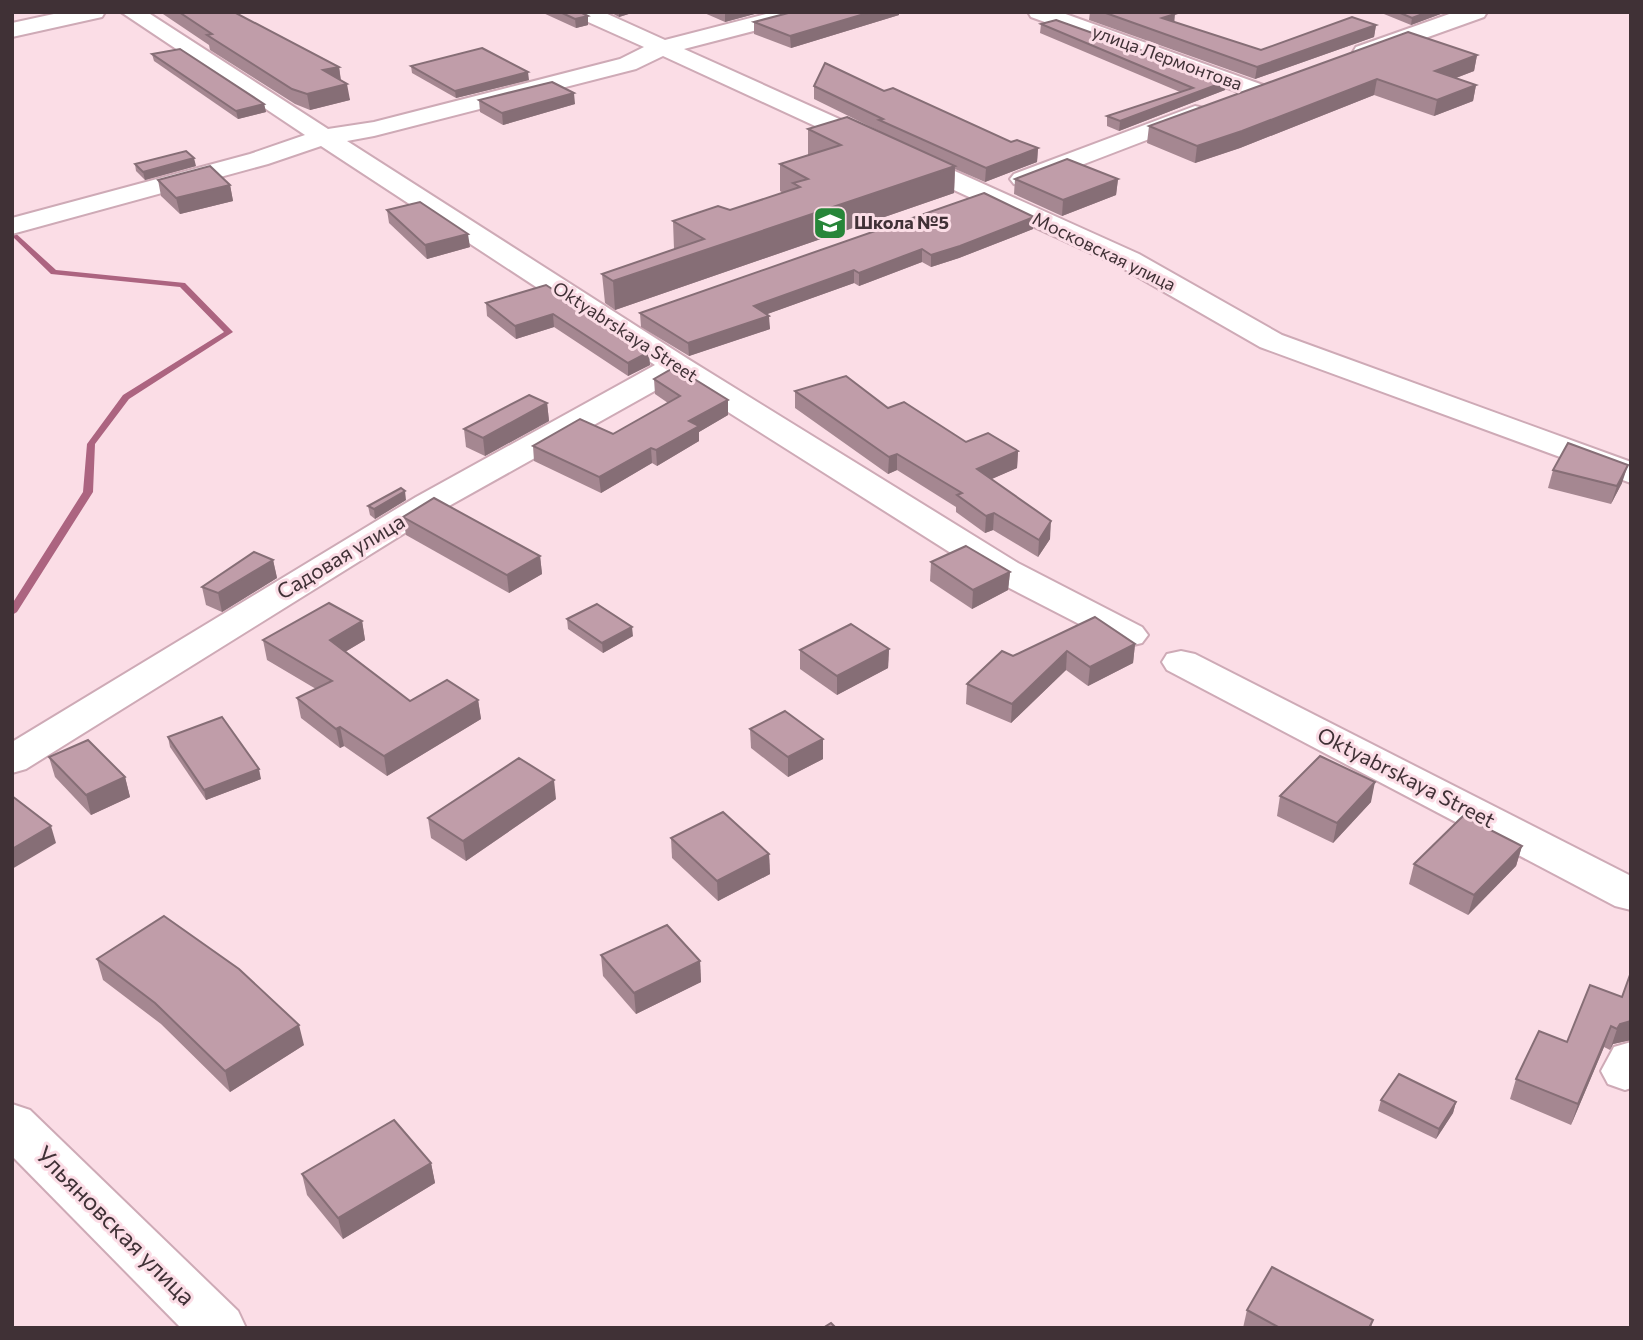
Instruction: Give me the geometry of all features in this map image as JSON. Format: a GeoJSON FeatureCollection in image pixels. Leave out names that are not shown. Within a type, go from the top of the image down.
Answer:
{"type":"FeatureCollection","features":[{"type":"Feature","properties":{"kind":"street"},"geometry":{"type":"LineString","coordinates":[[12,30],[94,12]]}},
{"type":"Feature","properties":{"kind":"street","name":"Oktyabrskaya Street"},"geometry":{"type":"LineString","coordinates":[[132,12],[323,137],[624,319],[677,366],[1005,571],[1129,635]]}},
{"type":"Feature","properties":{"kind":"street","name":"Московская улица"},"geometry":{"type":"LineString","coordinates":[[585,12],[1129,260],[1271,341],[1631,473]]}},
{"type":"Feature","properties":{"kind":"street"},"geometry":{"type":"LineString","coordinates":[[22,224],[259,159],[323,137],[374,129],[628,64],[661,48],[800,12]]}},
{"type":"Feature","properties":{"kind":"street","name":"улица Лермонтова"},"geometry":{"type":"LineString","coordinates":[[1039,12],[1255,90]]}},
{"type":"Feature","properties":{"kind":"street"},"geometry":{"type":"LineString","coordinates":[[1346,58],[1476,12]]}},
{"type":"Feature","properties":{"kind":"street"},"geometry":{"type":"LineString","coordinates":[[946,207],[1281,81]]}},
{"type":"Feature","properties":{"kind":"street","name":"Садовая улица"},"geometry":{"type":"LineString","coordinates":[[12,760],[428,504],[677,366]]}},
{"type":"Feature","properties":{"kind":"street","name":"Oktyabrskaya Street"},"geometry":{"type":"LineString","coordinates":[[1181,662],[1631,895]]}},
{"type":"Feature","properties":{"kind":"street","name":"Ульяновская улица"},"geometry":{"type":"LineString","coordinates":[[12,1124],[218,1328]]}},
{"type":"Feature","properties":{"kind":"building"},"geometry":{"type":"Polygon","coordinates":[[[179,12],[234,12],[339,67],[323,70],[347,84],[307,94],[292,89],[207,35],[212,34],[179,12]]]}},
{"type":"Feature","properties":{"kind":"building"},"geometry":{"type":"Polygon","coordinates":[[[560,12],[580,12],[588,16],[575,19],[560,12]]]}},
{"type":"Feature","properties":{"kind":"building"},"geometry":{"type":"Polygon","coordinates":[[[792,12],[871,12],[790,36],[754,22],[792,12]]]}},
{"type":"Feature","properties":{"kind":"building"},"geometry":{"type":"Polygon","coordinates":[[[1103,12],[1170,12],[1175,14],[1162,18],[1261,50],[1352,17],[1376,25],[1257,67],[1103,12]]]}},
{"type":"Feature","properties":{"kind":"building"},"geometry":{"type":"Polygon","coordinates":[[[1398,12],[1428,12],[1412,18],[1398,12]]]}},
{"type":"Feature","properties":{"kind":"building"},"geometry":{"type":"Polygon","coordinates":[[[1056,20],[1227,81],[1120,121],[1107,116],[1193,88],[1041,24],[1056,20]]]}},
{"type":"Feature","properties":{"kind":"building"},"geometry":{"type":"Polygon","coordinates":[[[1408,32],[1477,55],[1435,71],[1476,85],[1437,100],[1377,79],[1197,146],[1149,126],[1408,32]]]}},
{"type":"Feature","properties":{"kind":"building"},"geometry":{"type":"Polygon","coordinates":[[[482,48],[528,72],[455,91],[411,66],[482,48]]]}},
{"type":"Feature","properties":{"kind":"building"},"geometry":{"type":"Polygon","coordinates":[[[180,49],[264,104],[236,111],[152,54],[180,49]]]}},
{"type":"Feature","properties":{"kind":"building"},"geometry":{"type":"Polygon","coordinates":[[[825,63],[884,91],[893,88],[1011,142],[1017,140],[1038,148],[986,168],[879,120],[883,119],[814,86],[825,63]]]}},
{"type":"Feature","properties":{"kind":"building"},"geometry":{"type":"Polygon","coordinates":[[[552,82],[574,93],[502,113],[479,100],[552,82]]]}},
{"type":"Feature","properties":{"kind":"building"},"geometry":{"type":"Polygon","coordinates":[[[847,117],[955,166],[613,281],[602,274],[704,239],[673,221],[718,206],[730,210],[800,187],[793,183],[808,179],[780,164],[841,145],[808,129],[847,117]]]}},
{"type":"Feature","properties":{"kind":"building"},"geometry":{"type":"Polygon","coordinates":[[[186,151],[194,158],[143,172],[135,164],[186,151]]]}},
{"type":"Feature","properties":{"kind":"building"},"geometry":{"type":"Polygon","coordinates":[[[1067,159],[1118,179],[1063,200],[1015,179],[1067,159]]]}},
{"type":"Feature","properties":{"kind":"building"},"geometry":{"type":"Polygon","coordinates":[[[210,166],[230,185],[176,198],[158,180],[210,166]]]}},
{"type":"Feature","properties":{"kind":"building"},"geometry":{"type":"Polygon","coordinates":[[[984,193],[1034,217],[960,246],[931,255],[922,249],[859,273],[854,270],[754,306],[769,316],[688,343],[640,313],[984,193]]]}},
{"type":"Feature","properties":{"kind":"building"},"geometry":{"type":"Polygon","coordinates":[[[420,202],[468,234],[425,245],[387,210],[420,202]]]}},
{"type":"Feature","properties":{"kind":"building"},"geometry":{"type":"Polygon","coordinates":[[[546,285],[649,352],[628,363],[553,314],[515,326],[486,303],[546,285]]]}},
{"type":"Feature","properties":{"kind":"building"},"geometry":{"type":"Polygon","coordinates":[[[675,367],[728,400],[689,421],[699,426],[656,450],[651,448],[599,477],[533,446],[580,419],[613,434],[680,396],[654,379],[675,367]]]}},
{"type":"Feature","properties":{"kind":"building"},"geometry":{"type":"Polygon","coordinates":[[[846,376],[888,408],[904,402],[966,442],[988,433],[1018,451],[977,469],[1051,521],[1039,540],[994,513],[986,516],[957,495],[962,493],[897,454],[889,457],[795,391],[846,376]]]}},
{"type":"Feature","properties":{"kind":"building"},"geometry":{"type":"Polygon","coordinates":[[[529,395],[547,403],[483,438],[464,429],[529,395]]]}},
{"type":"Feature","properties":{"kind":"building"},"geometry":{"type":"Polygon","coordinates":[[[1568,443],[1628,465],[1617,486],[1553,470],[1568,443]]]}},
{"type":"Feature","properties":{"kind":"building"},"geometry":{"type":"Polygon","coordinates":[[[401,488],[405,491],[374,509],[368,506],[401,488]]]}},
{"type":"Feature","properties":{"kind":"building"},"geometry":{"type":"Polygon","coordinates":[[[434,498],[540,556],[507,575],[403,517],[434,498]]]}},
{"type":"Feature","properties":{"kind":"building"},"geometry":{"type":"Polygon","coordinates":[[[966,546],[1010,572],[973,590],[931,562],[966,546]]]}},
{"type":"Feature","properties":{"kind":"building"},"geometry":{"type":"Polygon","coordinates":[[[254,552],[273,560],[218,593],[202,587],[254,552]]]}},
{"type":"Feature","properties":{"kind":"building"},"geometry":{"type":"Polygon","coordinates":[[[329,603],[362,621],[330,640],[410,701],[447,680],[478,700],[384,756],[340,727],[336,729],[297,698],[332,681],[263,640],[329,603]]]}},
{"type":"Feature","properties":{"kind":"building"},"geometry":{"type":"Polygon","coordinates":[[[597,604],[632,627],[602,643],[567,619],[597,604]]]}},
{"type":"Feature","properties":{"kind":"building"},"geometry":{"type":"Polygon","coordinates":[[[1095,617],[1135,644],[1090,667],[1067,651],[1012,704],[967,684],[1002,651],[1013,656],[1095,617]]]}},
{"type":"Feature","properties":{"kind":"building"},"geometry":{"type":"Polygon","coordinates":[[[851,624],[889,649],[837,676],[800,650],[851,624]]]}},
{"type":"Feature","properties":{"kind":"building"},"geometry":{"type":"Polygon","coordinates":[[[785,711],[823,739],[788,757],[750,729],[785,711]]]}},
{"type":"Feature","properties":{"kind":"building"},"geometry":{"type":"Polygon","coordinates":[[[222,717],[259,769],[204,790],[168,737],[222,717]]]}},
{"type":"Feature","properties":{"kind":"building"},"geometry":{"type":"Polygon","coordinates":[[[88,740],[125,777],[86,795],[49,757],[88,740]]]}},
{"type":"Feature","properties":{"kind":"building"},"geometry":{"type":"Polygon","coordinates":[[[1320,756],[1375,782],[1337,823],[1280,796],[1320,756]]]}},
{"type":"Feature","properties":{"kind":"building"},"geometry":{"type":"Polygon","coordinates":[[[519,758],[554,780],[463,841],[428,818],[519,758]]]}},
{"type":"Feature","properties":{"kind":"building"},"geometry":{"type":"Polygon","coordinates":[[[12,796],[51,826],[12,849],[12,796]]]}},
{"type":"Feature","properties":{"kind":"building"},"geometry":{"type":"Polygon","coordinates":[[[723,812],[769,854],[717,881],[671,838],[723,812]]]}},
{"type":"Feature","properties":{"kind":"building"},"geometry":{"type":"Polygon","coordinates":[[[1463,816],[1522,846],[1474,895],[1414,864],[1463,816]]]}},
{"type":"Feature","properties":{"kind":"building"},"geometry":{"type":"Polygon","coordinates":[[[164,916],[239,969],[299,1025],[225,1071],[155,1003],[97,959],[164,916]]]}},
{"type":"Feature","properties":{"kind":"building"},"geometry":{"type":"Polygon","coordinates":[[[667,925],[700,961],[634,993],[601,955],[667,925]]]}},
{"type":"Feature","properties":{"kind":"building"},"geometry":{"type":"Polygon","coordinates":[[[1631,972],[1631,1021],[1620,1024],[1617,1029],[1611,1026],[1578,1104],[1516,1079],[1539,1031],[1567,1042],[1590,985],[1622,997],[1631,972]]]}},
{"type":"Feature","properties":{"kind":"building"},"geometry":{"type":"Polygon","coordinates":[[[1399,1074],[1456,1102],[1439,1129],[1381,1100],[1399,1074]]]}},
{"type":"Feature","properties":{"kind":"building"},"geometry":{"type":"Polygon","coordinates":[[[394,1120],[431,1163],[338,1218],[302,1174],[394,1120]]]}},
{"type":"Feature","properties":{"kind":"building"},"geometry":{"type":"Polygon","coordinates":[[[1272,1267],[1373,1320],[1369,1328],[1280,1328],[1247,1310],[1272,1267]]]}},
{"type":"Feature","properties":{"kind":"building"},"geometry":{"type":"Polygon","coordinates":[[[831,1323],[836,1328],[823,1328],[831,1323]]]}},
{"type":"Feature","properties":{"kind":"waterway"},"geometry":{"type":"LineString","coordinates":[[12,232],[54,272],[182,285],[229,332],[126,397],[91,444],[88,492],[12,612]]}},
{"type":"Feature","properties":{"kind":"place","name":"Школа №5"},"geometry":{"type":"Point","coordinates":[830,223]}}]}
